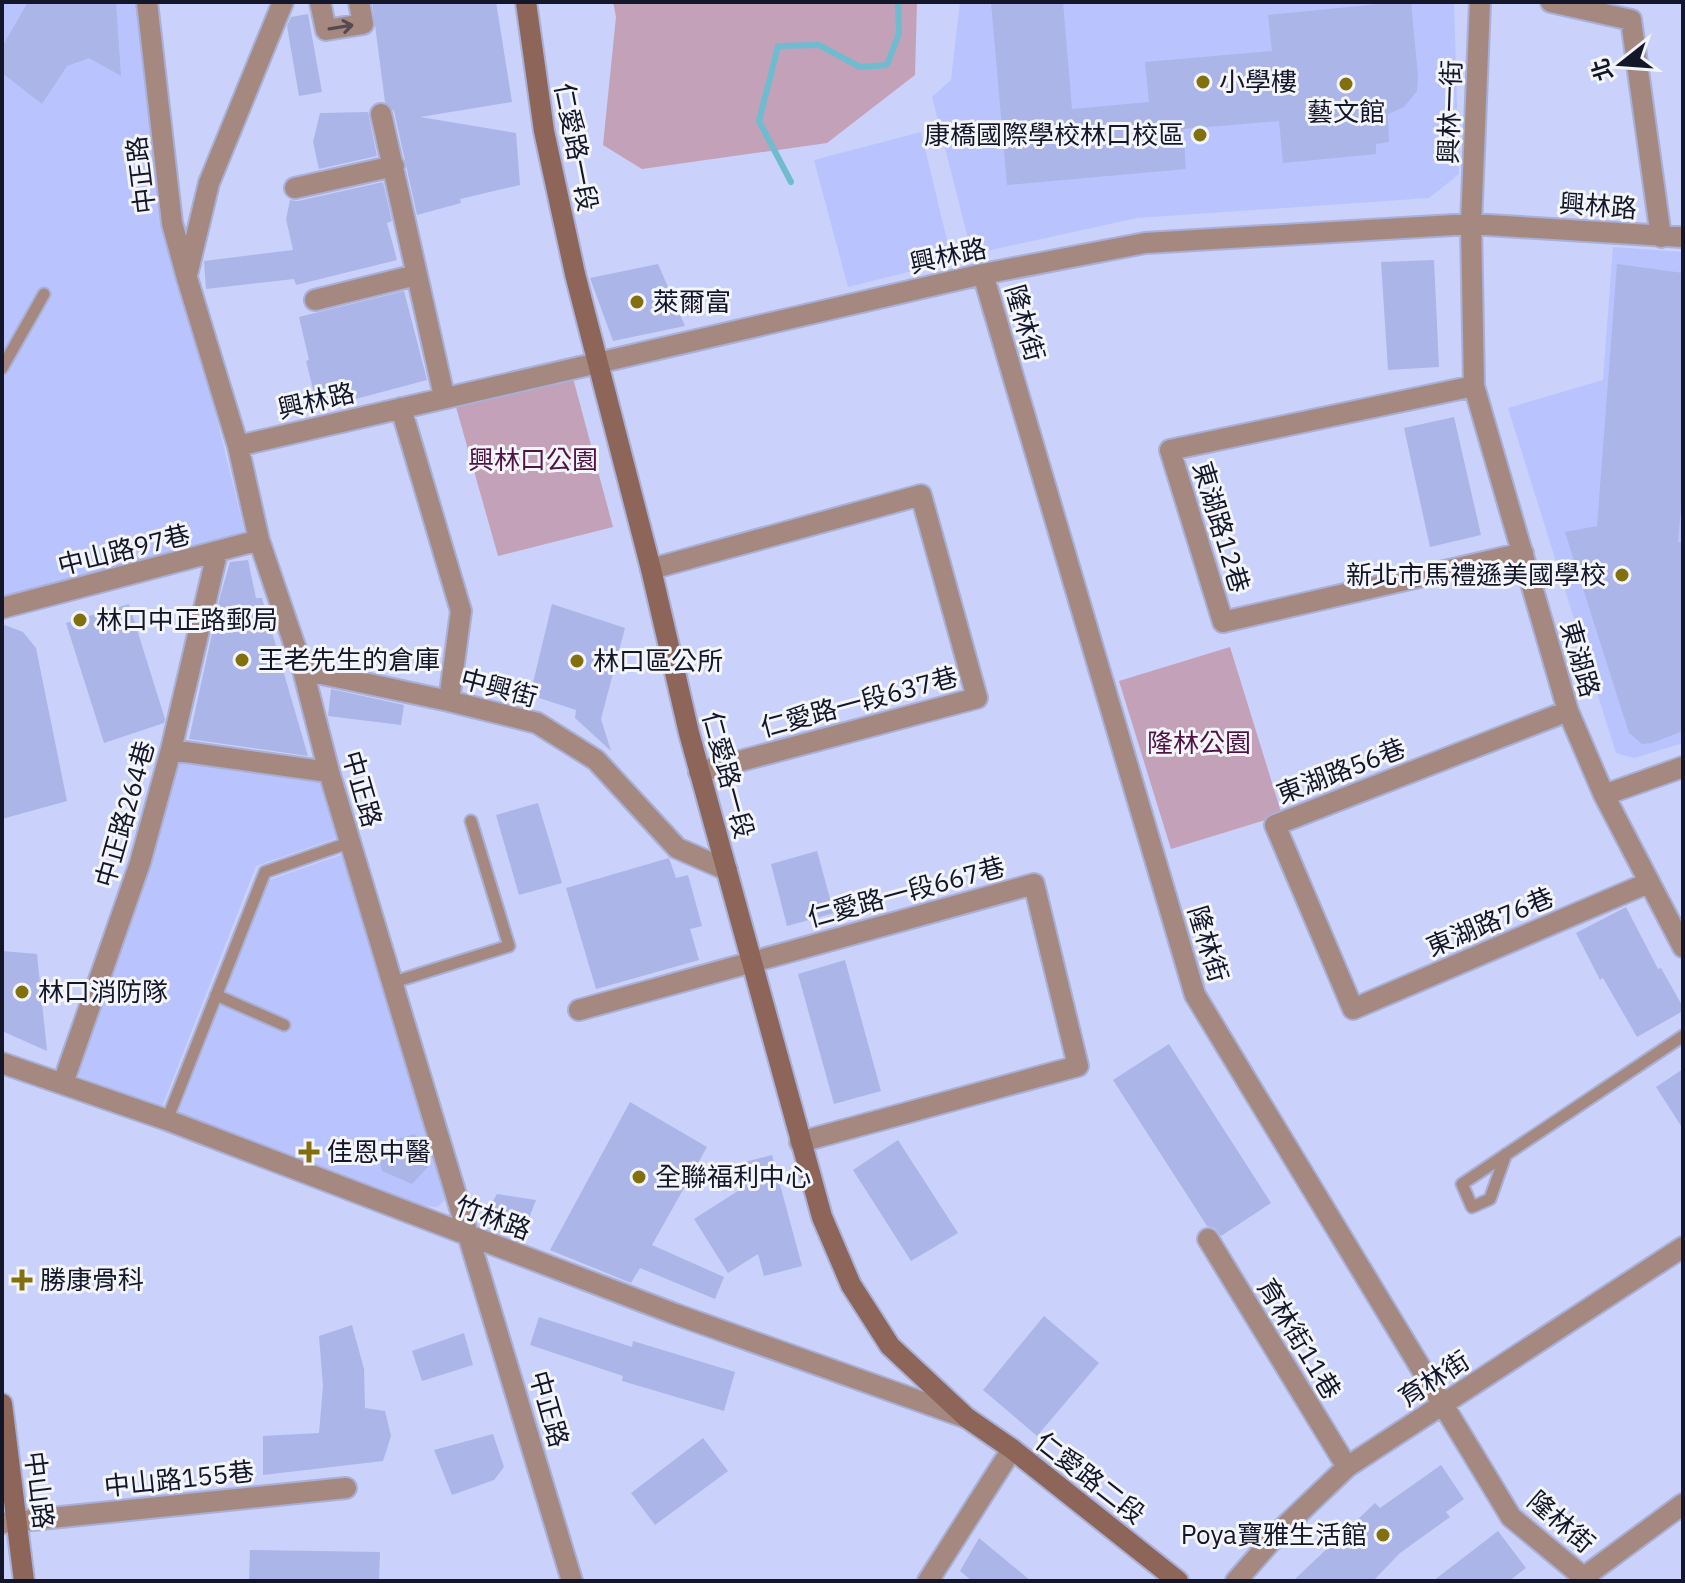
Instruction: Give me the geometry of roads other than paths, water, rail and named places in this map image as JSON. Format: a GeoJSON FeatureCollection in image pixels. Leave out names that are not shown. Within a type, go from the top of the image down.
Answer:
{"type":"FeatureCollection","features":[{"type":"Feature","properties":{"kind":"main road","name":"仁愛路一段"},"geometry":{"type":"LineString","coordinates":[[526,2],[544,131],[597,361],[699,772],[822,1217],[851,1285],[890,1346],[967,1418]]}},
{"type":"Feature","properties":{"kind":"main road","name":"中山路"},"geometry":{"type":"LineString","coordinates":[[2,1404],[9,1523],[24,1581]]}},
{"type":"Feature","properties":{"kind":"main road","name":"仁愛路二段"},"geometry":{"type":"LineString","coordinates":[[967,1418],[1012,1449],[1178,1581]]}},
{"type":"Feature","properties":{"kind":"street","name":"中正路"},"geometry":{"type":"LineString","coordinates":[[147,2],[172,223],[238,446],[259,540],[303,670],[329,772],[572,1581]]}},
{"type":"Feature","properties":{"kind":"street"},"geometry":{"type":"LineString","coordinates":[[187,278],[209,183],[283,2]]}},
{"type":"Feature","properties":{"kind":"street"},"geometry":{"type":"LineString","coordinates":[[320,2],[326,30],[363,24],[359,2]]}},
{"type":"Feature","properties":{"kind":"street","name":"興林一街"},"geometry":{"type":"LineString","coordinates":[[1471,224],[1480,2]]}},
{"type":"Feature","properties":{"kind":"street"},"geometry":{"type":"LineString","coordinates":[[1551,2],[1631,20],[1661,237]]}},
{"type":"Feature","properties":{"kind":"street"},"geometry":{"type":"LineString","coordinates":[[381,114],[444,396]]}},
{"type":"Feature","properties":{"kind":"street"},"geometry":{"type":"LineString","coordinates":[[295,188],[394,166]]}},
{"type":"Feature","properties":{"kind":"street","name":"興林路"},"geometry":{"type":"LineString","coordinates":[[238,446],[983,274],[1145,243],[1471,224],[1683,237]]}},
{"type":"Feature","properties":{"kind":"street","name":"東湖路"},"geometry":{"type":"LineString","coordinates":[[1471,224],[1474,386],[1568,711],[1604,795],[1683,947]]}},
{"type":"Feature","properties":{"kind":"street","name":"隆林街"},"geometry":{"type":"LineString","coordinates":[[983,274],[1195,995],[1511,1517],[1586,1579]]}},
{"type":"Feature","properties":{"kind":"street"},"geometry":{"type":"LineString","coordinates":[[315,300],[416,275]]}},
{"type":"Feature","properties":{"kind":"street","name":"東湖路12巷"},"geometry":{"type":"LineString","coordinates":[[1474,386],[1170,450],[1223,622],[1523,553]]}},
{"type":"Feature","properties":{"kind":"street"},"geometry":{"type":"LineString","coordinates":[[401,408],[461,611],[449,701]]}},
{"type":"Feature","properties":{"kind":"street","name":"仁愛路一段637巷"},"geometry":{"type":"LineString","coordinates":[[651,569],[921,495],[977,698],[699,772]]}},
{"type":"Feature","properties":{"kind":"street","name":"中山路97巷"},"geometry":{"type":"LineString","coordinates":[[2,608],[259,540]]}},
{"type":"Feature","properties":{"kind":"street","name":"中正路264巷"},"geometry":{"type":"LineString","coordinates":[[63,1083],[140,863],[171,750],[217,553]]}},
{"type":"Feature","properties":{"kind":"street","name":"中興街"},"geometry":{"type":"LineString","coordinates":[[303,670],[537,723],[596,760],[677,848],[727,870]]}},
{"type":"Feature","properties":{"kind":"street","name":"東湖路56巷"},"geometry":{"type":"LineString","coordinates":[[1353,1009],[1275,825],[1568,711]]}},
{"type":"Feature","properties":{"kind":"street"},"geometry":{"type":"LineString","coordinates":[[171,750],[329,772]]}},
{"type":"Feature","properties":{"kind":"street"},"geometry":{"type":"LineString","coordinates":[[1604,795],[1683,767]]}},
{"type":"Feature","properties":{"kind":"street","name":"東湖路76巷"},"geometry":{"type":"LineString","coordinates":[[1353,1009],[1648,883]]}},
{"type":"Feature","properties":{"kind":"street","name":"仁愛路一段667巷"},"geometry":{"type":"LineString","coordinates":[[750,961],[1034,884],[1078,1066],[800,1142]]}},
{"type":"Feature","properties":{"kind":"street"},"geometry":{"type":"LineString","coordinates":[[579,1010],[750,961]]}},
{"type":"Feature","properties":{"kind":"street","name":"竹林路"},"geometry":{"type":"LineString","coordinates":[[2,1063],[167,1120],[675,1314],[967,1418]]}},
{"type":"Feature","properties":{"kind":"street","name":"育林街11巷"},"geometry":{"type":"LineString","coordinates":[[1208,1239],[1347,1467]]}},
{"type":"Feature","properties":{"kind":"street","name":"育林街"},"geometry":{"type":"LineString","coordinates":[[1236,1581],[1280,1531],[1347,1467],[1683,1247]]}},
{"type":"Feature","properties":{"kind":"street"},"geometry":{"type":"LineString","coordinates":[[928,1581],[1012,1449]]}},
{"type":"Feature","properties":{"kind":"street","name":"中山路155巷"},"geometry":{"type":"LineString","coordinates":[[9,1523],[346,1488]]}},
{"type":"Feature","properties":{"kind":"street"},"geometry":{"type":"LineString","coordinates":[[1586,1579],[1683,1504]]}},
{"type":"Feature","properties":{"kind":"lane"},"geometry":{"type":"LineString","coordinates":[[2,368],[44,294]]}},
{"type":"Feature","properties":{"kind":"lane"},"geometry":{"type":"LineString","coordinates":[[394,982],[509,946],[471,821]]}},
{"type":"Feature","properties":{"kind":"lane"},"geometry":{"type":"LineString","coordinates":[[167,1120],[265,872],[351,842]]}},
{"type":"Feature","properties":{"kind":"lane"},"geometry":{"type":"LineString","coordinates":[[216,995],[284,1025]]}},
{"type":"Feature","properties":{"kind":"lane"},"geometry":{"type":"LineString","coordinates":[[1506,1154],[1490,1199],[1472,1207],[1462,1184],[1506,1154],[1683,1036]]}},
{"type":"Feature","properties":{"kind":"waterway"},"geometry":{"type":"LineString","coordinates":[[791,182],[759,121],[778,46],[819,45],[860,67],[887,65],[899,33],[898,2]]}},
{"type":"Feature","properties":{"kind":"place","name":"小學樓"},"geometry":{"type":"Point","coordinates":[1203,82]}},
{"type":"Feature","properties":{"kind":"place","name":"藝文館"},"geometry":{"type":"Point","coordinates":[1346,84]}},
{"type":"Feature","properties":{"kind":"place","name":"康橋國際學校林口校區"},"geometry":{"type":"Point","coordinates":[1200,135]}},
{"type":"Feature","properties":{"kind":"place","name":"萊爾富"},"geometry":{"type":"Point","coordinates":[637,302]}},
{"type":"Feature","properties":{"kind":"place","name":"新北市馬禮遜美國學校"},"geometry":{"type":"Point","coordinates":[1622,575]}},
{"type":"Feature","properties":{"kind":"place","name":"林口中正路郵局"},"geometry":{"type":"Point","coordinates":[80,620]}},
{"type":"Feature","properties":{"kind":"place","name":"王老先生的倉庫"},"geometry":{"type":"Point","coordinates":[242,660]}},
{"type":"Feature","properties":{"kind":"place","name":"林口區公所"},"geometry":{"type":"Point","coordinates":[577,661]}},
{"type":"Feature","properties":{"kind":"place","name":"林口消防隊"},"geometry":{"type":"Point","coordinates":[22,992]}},
{"type":"Feature","properties":{"kind":"place","name":"佳恩中醫"},"geometry":{"type":"Point","coordinates":[309,1152]}},
{"type":"Feature","properties":{"kind":"place","name":"全聯福利中心"},"geometry":{"type":"Point","coordinates":[639,1177]}},
{"type":"Feature","properties":{"kind":"place","name":"勝康骨科"},"geometry":{"type":"Point","coordinates":[22,1280]}},
{"type":"Feature","properties":{"kind":"place","name":"Poya寶雅生活館"},"geometry":{"type":"Point","coordinates":[1383,1535]}},
{"type":"Feature","properties":{"kind":"park label","name":"興林口公園"},"geometry":{"type":"Point","coordinates":[533,460]}},
{"type":"Feature","properties":{"kind":"park label","name":"隆林公園"},"geometry":{"type":"Point","coordinates":[1199,743]}}]}
